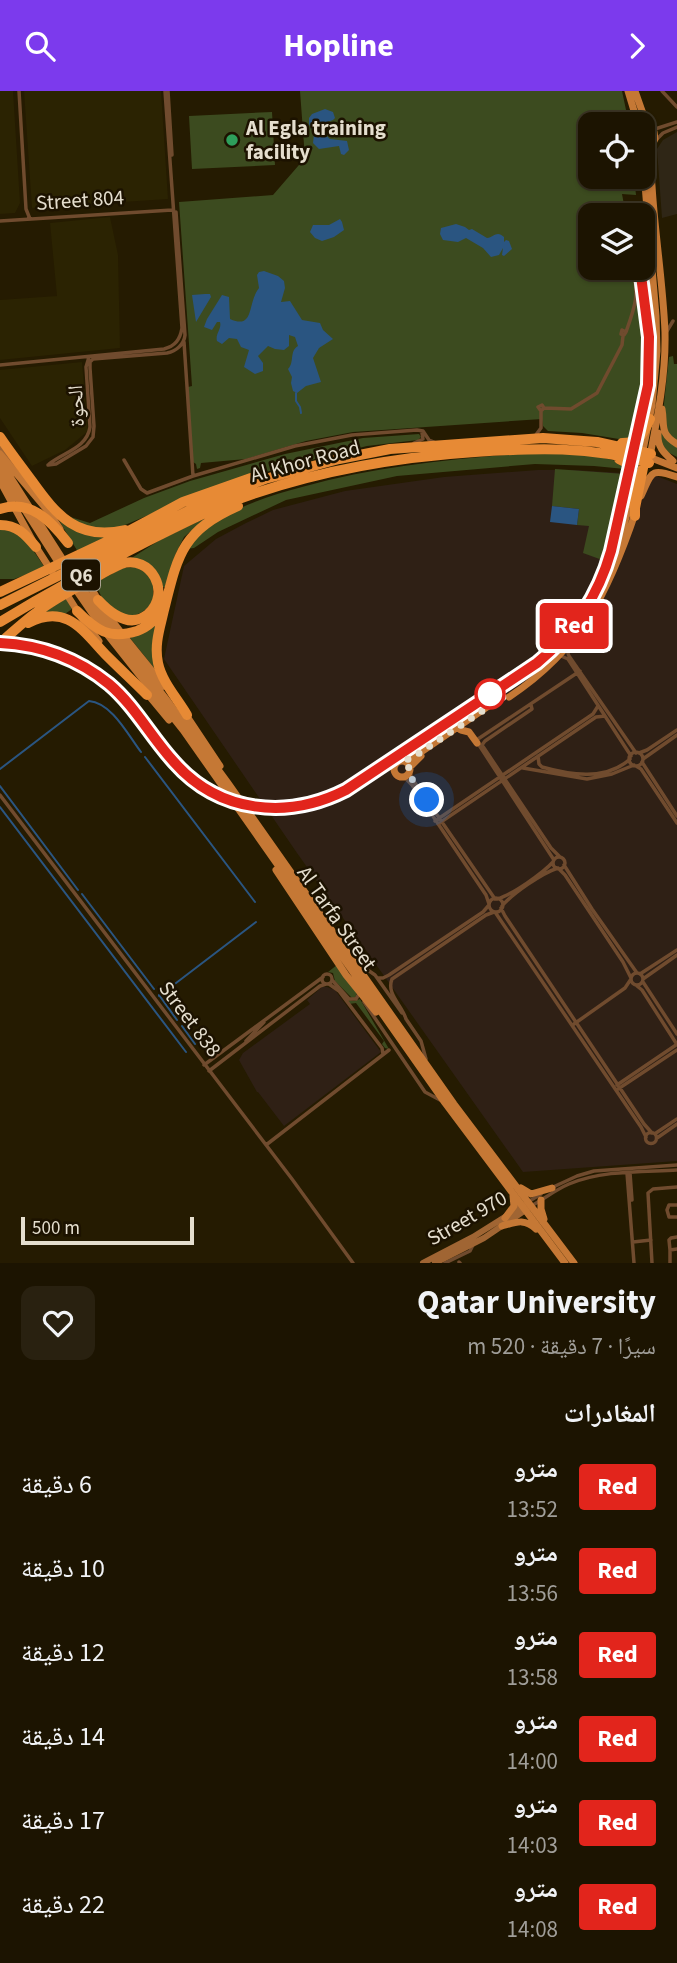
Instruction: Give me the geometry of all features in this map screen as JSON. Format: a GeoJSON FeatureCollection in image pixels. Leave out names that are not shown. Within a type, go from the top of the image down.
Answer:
{"type":"FeatureCollection","features":[{"type":"Feature","properties":{"kind":"highway"},"geometry":{"type":"LineString","coordinates":[[615,445],[639,439],[654,416]]}},
{"type":"Feature","properties":{"kind":"highway"},"geometry":{"type":"LineString","coordinates":[[0,437],[46,501],[69,523],[91,532],[121,531],[135,527]]}},
{"type":"Feature","properties":{"kind":"highway","name":"Al Khor Road"},"geometry":{"type":"LineString","coordinates":[[0,605],[185,511],[276,476],[339,459],[390,449],[557,438],[615,445],[646,457]]}},
{"type":"Feature","properties":{"kind":"highway"},"geometry":{"type":"LineString","coordinates":[[549,449],[580,445],[646,457],[635,516]]}},
{"type":"Feature","properties":{"kind":"highway","name":"Al Khor Road"},"geometry":{"type":"LineString","coordinates":[[0,622],[53,589],[177,526],[234,501],[355,466],[430,455],[549,449],[646,457]]}},
{"type":"Feature","properties":{"kind":"highway"},"geometry":{"type":"LineString","coordinates":[[586,450],[620,459],[628,464],[634,476],[631,503]]}},
{"type":"Feature","properties":{"kind":"highway"},"geometry":{"type":"LineString","coordinates":[[0,592],[183,502],[262,476],[276,476]]}},
{"type":"Feature","properties":{"kind":"highway"},"geometry":{"type":"LineString","coordinates":[[187,715],[163,678],[157,659],[157,639],[180,553],[198,530],[223,513],[286,484]]}},
{"type":"Feature","properties":{"kind":"highway"},"geometry":{"type":"LineString","coordinates":[[5,505],[35,511],[48,519],[69,546]]}},
{"type":"Feature","properties":{"kind":"highway"},"geometry":{"type":"LineString","coordinates":[[0,525],[19,529],[36,547]]}},
{"type":"Feature","properties":{"kind":"highway"},"geometry":{"type":"LineString","coordinates":[[0,643],[48,604],[125,563],[133,562],[147,567],[159,585],[155,606],[139,619],[118,618],[98,600]]}},
{"type":"Feature","properties":{"kind":"highway"},"geometry":{"type":"LineString","coordinates":[[0,583],[28,580]]}},
{"type":"Feature","properties":{"kind":"highway"},"geometry":{"type":"LineString","coordinates":[[77,611],[92,625],[120,635],[150,624],[160,612],[168,592]]}},
{"type":"Feature","properties":{"kind":"highway"},"geometry":{"type":"LineString","coordinates":[[12,633],[43,617],[60,617],[73,622],[147,695]]}},
{"type":"Feature","properties":{"kind":"main road"},"geometry":{"type":"LineString","coordinates":[[628,91],[634,112]]}},
{"type":"Feature","properties":{"kind":"main road"},"geometry":{"type":"LineString","coordinates":[[635,91],[642,112]]}},
{"type":"Feature","properties":{"kind":"main road"},"geometry":{"type":"LineString","coordinates":[[652,189],[664,313],[654,416],[646,457],[606,579],[589,612],[554,656],[506,697],[473,722],[417,759],[406,775],[396,774],[394,767],[398,762],[415,756],[506,697],[538,675],[559,656],[600,601],[625,544],[647,479],[654,473],[663,472],[677,476]]}},
{"type":"Feature","properties":{"kind":"main road"},"geometry":{"type":"LineString","coordinates":[[655,280],[664,372],[660,403],[664,432],[677,444]]}},
{"type":"Feature","properties":{"kind":"main road"},"geometry":{"type":"LineString","coordinates":[[641,496],[660,374],[661,333]]}},
{"type":"Feature","properties":{"kind":"main road"},"geometry":{"type":"LineString","coordinates":[[654,416],[660,403]]}},
{"type":"Feature","properties":{"kind":"main road"},"geometry":{"type":"LineString","coordinates":[[654,416],[660,421],[658,442],[661,450],[676,464]]}},
{"type":"Feature","properties":{"kind":"main road"},"geometry":{"type":"LineString","coordinates":[[0,446],[26,484]]}},
{"type":"Feature","properties":{"kind":"main road"},"geometry":{"type":"LineString","coordinates":[[0,454],[53,517],[69,546],[85,590]]}},
{"type":"Feature","properties":{"kind":"main road"},"geometry":{"type":"LineString","coordinates":[[646,457],[676,464]]}},
{"type":"Feature","properties":{"kind":"main road"},"geometry":{"type":"LineString","coordinates":[[646,457],[677,476]]}},
{"type":"Feature","properties":{"kind":"main road"},"geometry":{"type":"LineString","coordinates":[[0,461],[58,558]]}},
{"type":"Feature","properties":{"kind":"main road"},"geometry":{"type":"LineString","coordinates":[[0,471],[58,558],[85,590],[98,600],[110,628]]}},
{"type":"Feature","properties":{"kind":"main road"},"geometry":{"type":"LineString","coordinates":[[0,483],[5,505],[77,611],[103,646],[201,758]]}},
{"type":"Feature","properties":{"kind":"main road","name":"Al Tarfa Street"},"geometry":{"type":"LineString","coordinates":[[85,590],[472,1140],[512,1192],[548,1229],[574,1263]]}},
{"type":"Feature","properties":{"kind":"main road"},"geometry":{"type":"LineString","coordinates":[[120,642],[187,715],[217,760],[228,783]]}},
{"type":"Feature","properties":{"kind":"main road","name":"Al Tarfa Street"},"geometry":{"type":"LineString","coordinates":[[120,642],[228,783],[432,1074],[510,1178],[565,1263]]}},
{"type":"Feature","properties":{"kind":"main road"},"geometry":{"type":"LineString","coordinates":[[473,722],[472,729],[477,741]]}},
{"type":"Feature","properties":{"kind":"main road"},"geometry":{"type":"LineString","coordinates":[[461,730],[469,732],[477,741]]}},
{"type":"Feature","properties":{"kind":"main road"},"geometry":{"type":"LineString","coordinates":[[404,761],[409,769]]}},
{"type":"Feature","properties":{"kind":"main road"},"geometry":{"type":"LineString","coordinates":[[271,856],[279,876],[358,992],[387,1020]]}},
{"type":"Feature","properties":{"kind":"main road"},"geometry":{"type":"LineString","coordinates":[[472,1140],[478,1143],[558,1249],[566,1252]]}},
{"type":"Feature","properties":{"kind":"main road"},"geometry":{"type":"LineString","coordinates":[[510,1178],[530,1194],[552,1188]]}},
{"type":"Feature","properties":{"kind":"main road"},"geometry":{"type":"LineString","coordinates":[[503,1222],[514,1203],[512,1192]]}},
{"type":"Feature","properties":{"kind":"main road"},"geometry":{"type":"LineString","coordinates":[[541,1200],[541,1211],[548,1229]]}},
{"type":"Feature","properties":{"kind":"main road","name":"Street 970"},"geometry":{"type":"LineString","coordinates":[[435,1263],[474,1243],[527,1206]]}},
{"type":"Feature","properties":{"kind":"main road"},"geometry":{"type":"LineString","coordinates":[[503,1222],[526,1222],[548,1240]]}},
{"type":"Feature","properties":{"kind":"main road","name":"Street 970"},"geometry":{"type":"LineString","coordinates":[[423,1263],[503,1222]]}},
{"type":"Feature","properties":{"kind":"street"},"geometry":{"type":"LineString","coordinates":[[19,91],[26,209],[30,219]]}},
{"type":"Feature","properties":{"kind":"street","name":"الحوة"},"geometry":{"type":"LineString","coordinates":[[91,358],[164,349],[180,339],[182,328],[166,91]]}},
{"type":"Feature","properties":{"kind":"street"},"geometry":{"type":"LineString","coordinates":[[664,91],[677,105]]}},
{"type":"Feature","properties":{"kind":"street"},"geometry":{"type":"LineString","coordinates":[[655,129],[677,125]]}},
{"type":"Feature","properties":{"kind":"street"},"geometry":{"type":"LineString","coordinates":[[655,142],[660,135],[677,125]]}},
{"type":"Feature","properties":{"kind":"street"},"geometry":{"type":"LineString","coordinates":[[23,219],[26,209]]}},
{"type":"Feature","properties":{"kind":"street","name":"الحوة"},"geometry":{"type":"LineString","coordinates":[[91,358],[167,353],[182,344],[185,335],[174,209]]}},
{"type":"Feature","properties":{"kind":"street","name":"Street 804"},"geometry":{"type":"LineString","coordinates":[[0,221],[174,209]]}},
{"type":"Feature","properties":{"kind":"street"},"geometry":{"type":"LineString","coordinates":[[530,439],[541,428],[543,410],[571,409],[597,393],[622,345],[637,292],[634,280]]}},
{"type":"Feature","properties":{"kind":"street"},"geometry":{"type":"LineString","coordinates":[[661,333],[675,321],[664,313]]}},
{"type":"Feature","properties":{"kind":"street"},"geometry":{"type":"LineString","coordinates":[[182,344],[193,476]]}},
{"type":"Feature","properties":{"kind":"street"},"geometry":{"type":"LineString","coordinates":[[0,365],[91,358]]}},
{"type":"Feature","properties":{"kind":"street","name":"الحوة"},"geometry":{"type":"LineString","coordinates":[[55,462],[86,446],[93,437],[91,358]]}},
{"type":"Feature","properties":{"kind":"street"},"geometry":{"type":"LineString","coordinates":[[541,428],[544,433],[557,438]]}},
{"type":"Feature","properties":{"kind":"street"},"geometry":{"type":"LineString","coordinates":[[390,449],[421,441],[423,435],[417,430]]}},
{"type":"Feature","properties":{"kind":"street"},"geometry":{"type":"LineString","coordinates":[[124,460],[141,489],[150,492],[193,476],[295,446],[365,433],[417,430],[424,432],[433,442],[487,437],[502,440]]}},
{"type":"Feature","properties":{"kind":"street"},"geometry":{"type":"LineString","coordinates":[[566,648],[635,766],[640,769],[677,823]]}},
{"type":"Feature","properties":{"kind":"street"},"geometry":{"type":"LineString","coordinates":[[559,656],[567,658],[643,760],[677,816]]}},
{"type":"Feature","properties":{"kind":"street"},"geometry":{"type":"LineString","coordinates":[[578,672],[477,741],[551,848],[564,859],[564,865],[607,935]]}},
{"type":"Feature","properties":{"kind":"street"},"geometry":{"type":"LineString","coordinates":[[492,764],[483,743],[532,708],[531,705]]}},
{"type":"Feature","properties":{"kind":"street"},"geometry":{"type":"LineString","coordinates":[[438,821],[593,714],[598,706]]}},
{"type":"Feature","properties":{"kind":"street"},"geometry":{"type":"LineString","coordinates":[[502,778],[597,717],[605,716]]}},
{"type":"Feature","properties":{"kind":"street"},"geometry":{"type":"LineString","coordinates":[[538,756],[539,764],[543,768],[581,774],[607,772],[677,732]]}},
{"type":"Feature","properties":{"kind":"street"},"geometry":{"type":"LineString","coordinates":[[521,768],[587,779],[612,774],[635,766],[677,732]]}},
{"type":"Feature","properties":{"kind":"street"},"geometry":{"type":"LineString","coordinates":[[409,769],[415,787]]}},
{"type":"Feature","properties":{"kind":"street"},"geometry":{"type":"LineString","coordinates":[[401,776],[415,787],[486,895],[490,909],[654,1135],[655,1143],[647,1142],[617,1087]]}},
{"type":"Feature","properties":{"kind":"street"},"geometry":{"type":"LineString","coordinates":[[502,778],[554,861],[554,866],[565,874],[607,935],[636,986],[642,990],[677,1045],[617,1087]]}},
{"type":"Feature","properties":{"kind":"street","name":"Street 838"},"geometry":{"type":"LineString","coordinates":[[0,795],[353,1263]]}},
{"type":"Feature","properties":{"kind":"street"},"geometry":{"type":"LineString","coordinates":[[438,821],[496,899],[501,902],[505,916],[549,987]]}},
{"type":"Feature","properties":{"kind":"street"},"geometry":{"type":"LineString","coordinates":[[377,978],[394,974],[483,912],[496,899],[506,896],[560,857]]}},
{"type":"Feature","properties":{"kind":"street"},"geometry":{"type":"LineString","coordinates":[[422,955],[502,907],[507,900],[550,871],[564,865]]}},
{"type":"Feature","properties":{"kind":"street"},"geometry":{"type":"LineString","coordinates":[[613,944],[643,981],[677,1034]]}},
{"type":"Feature","properties":{"kind":"street"},"geometry":{"type":"LineString","coordinates":[[574,1024],[625,988],[631,978],[677,953]]}},
{"type":"Feature","properties":{"kind":"street"},"geometry":{"type":"LineString","coordinates":[[625,988],[636,986],[677,953]]}},
{"type":"Feature","properties":{"kind":"street","name":"Al Tarfa Street"},"geometry":{"type":"LineString","coordinates":[[353,960],[377,978],[406,1019],[421,1041],[432,1074]]}},
{"type":"Feature","properties":{"kind":"street"},"geometry":{"type":"LineString","coordinates":[[204,1065],[329,974],[329,983]]}},
{"type":"Feature","properties":{"kind":"street"},"geometry":{"type":"LineString","coordinates":[[394,974],[390,989],[406,1019]]}},
{"type":"Feature","properties":{"kind":"street"},"geometry":{"type":"LineString","coordinates":[[323,977],[323,982],[338,990],[382,1048],[382,1056]]}},
{"type":"Feature","properties":{"kind":"street"},"geometry":{"type":"LineString","coordinates":[[329,983],[349,999],[356,999],[358,992]]}},
{"type":"Feature","properties":{"kind":"street"},"geometry":{"type":"LineString","coordinates":[[209,1071],[320,986],[329,983]]}},
{"type":"Feature","properties":{"kind":"street"},"geometry":{"type":"LineString","coordinates":[[358,992],[425,1092],[447,1105]]}},
{"type":"Feature","properties":{"kind":"street"},"geometry":{"type":"LineString","coordinates":[[246,1042],[247,1038],[262,1026],[265,1019]]}},
{"type":"Feature","properties":{"kind":"street"},"geometry":{"type":"LineString","coordinates":[[382,1048],[389,1050]]}},
{"type":"Feature","properties":{"kind":"street"},"geometry":{"type":"LineString","coordinates":[[226,1049],[229,1054]]}},
{"type":"Feature","properties":{"kind":"street"},"geometry":{"type":"LineString","coordinates":[[265,1145],[389,1050],[396,1049]]}},
{"type":"Feature","properties":{"kind":"street"},"geometry":{"type":"LineString","coordinates":[[646,1137],[677,1122]]}},
{"type":"Feature","properties":{"kind":"street"},"geometry":{"type":"LineString","coordinates":[[527,1206],[552,1188],[594,1171],[677,1168]]}},
{"type":"Feature","properties":{"kind":"street"},"geometry":{"type":"LineString","coordinates":[[527,1206],[574,1182],[603,1175],[677,1168]]}},
{"type":"Feature","properties":{"kind":"street"},"geometry":{"type":"LineString","coordinates":[[629,1173],[634,1263]]}},
{"type":"Feature","properties":{"kind":"street"},"geometry":{"type":"LineString","coordinates":[[629,1173],[632,1230]]}},
{"type":"Feature","properties":{"kind":"street"},"geometry":{"type":"LineString","coordinates":[[603,1175],[622,1175],[628,1182]]}},
{"type":"Feature","properties":{"kind":"street"},"geometry":{"type":"LineString","coordinates":[[652,1263],[649,1192],[654,1188],[677,1187]]}},
{"type":"Feature","properties":{"kind":"street"},"geometry":{"type":"LineString","coordinates":[[675,1205],[668,1207],[667,1214],[669,1217],[675,1217]]}},
{"type":"Feature","properties":{"kind":"street"},"geometry":{"type":"LineString","coordinates":[[670,1263],[674,1249],[669,1240],[676,1237]]}},
{"type":"Feature","properties":{"kind":"street"},"geometry":{"type":"LineString","coordinates":[[633,1241],[651,1240]]}},
{"type":"Feature","properties":{"kind":"street"},"geometry":{"type":"LineString","coordinates":[[445,1263],[470,1251],[474,1243]]}},
{"type":"Feature","properties":{"kind":"street"},"geometry":{"type":"LineString","coordinates":[[452,1259],[459,1263],[460,1255]]}},
{"type":"Feature","properties":{"kind":"shaded area"},"geometry":{"type":"Polygon","coordinates":[[[677,132],[677,214],[662,218],[657,149],[663,140],[677,132]]]}},
{"type":"Feature","properties":{"kind":"shaded area"},"geometry":{"type":"Polygon","coordinates":[[[640,280],[644,280],[650,327],[651,375],[647,407],[613,552],[279,811],[232,803],[200,787],[173,764],[123,701],[101,681],[70,662],[36,650],[37,647],[65,656],[103,678],[125,699],[175,762],[202,784],[233,800],[267,807],[610,551],[645,396],[648,346],[640,280]]]}},
{"type":"Feature","properties":{"kind":"shaded area"},"geometry":{"type":"Polygon","coordinates":[[[538,470],[654,475],[677,484],[677,1161],[523,1172],[297,853],[164,659],[184,566],[216,539],[246,523],[273,510],[345,491],[444,477],[538,470]]]}},
{"type":"Feature","properties":{"kind":"shaded area"},"geometry":{"type":"Polygon","coordinates":[[[322,987],[335,990],[381,1052],[284,1126],[257,1092],[239,1060],[243,1053],[310,1004],[307,1000],[322,987]]]}},
{"type":"Feature","properties":{"kind":"green space"},"geometry":{"type":"Polygon","coordinates":[[[300,91],[622,91],[626,112],[578,112],[578,189],[635,189],[636,195],[622,194],[624,203],[578,203],[578,280],[640,280],[647,364],[634,438],[625,440],[548,431],[543,426],[542,419],[353,432],[306,441],[246,459],[201,463],[197,469],[193,462],[188,387],[192,386],[179,202],[273,195],[305,158],[300,91]]]}},
{"type":"Feature","properties":{"kind":"green space","name":"Al Egla training facility"},"geometry":{"type":"Polygon","coordinates":[[[272,112],[275,165],[192,169],[189,116],[272,112]]]}},
{"type":"Feature","properties":{"kind":"green space"},"geometry":{"type":"Polygon","coordinates":[[[673,356],[674,364],[677,364],[677,457],[664,450],[660,441],[669,357],[673,356]]]}},
{"type":"Feature","properties":{"kind":"green space"},"geometry":{"type":"Polygon","coordinates":[[[419,434],[421,437],[418,440],[367,446],[214,487],[118,528],[95,529],[81,526],[64,515],[90,523],[144,498],[190,481],[285,454],[363,438],[419,434]]]}},
{"type":"Feature","properties":{"kind":"green space"},"geometry":{"type":"Polygon","coordinates":[[[530,453],[591,456],[626,464],[625,469],[535,464],[397,476],[286,500],[218,532],[194,548],[186,549],[200,533],[223,517],[249,504],[289,491],[387,469],[530,453]]]}},
{"type":"Feature","properties":{"kind":"green space"},"geometry":{"type":"Polygon","coordinates":[[[555,469],[625,474],[605,561],[583,553],[589,526],[577,525],[579,509],[552,506],[555,469]]]}},
{"type":"Feature","properties":{"kind":"green space"},"geometry":{"type":"Polygon","coordinates":[[[57,517],[115,535],[78,552],[57,517]]]}},
{"type":"Feature","properties":{"kind":"green space"},"geometry":{"type":"Polygon","coordinates":[[[206,518],[184,537],[165,587],[151,569],[130,559],[163,538],[206,518]]]}},
{"type":"Feature","properties":{"kind":"green space"},"geometry":{"type":"Polygon","coordinates":[[[0,528],[23,535],[45,568],[14,579],[0,579],[0,528]]]}},
{"type":"Feature","properties":{"kind":"green space"},"geometry":{"type":"Polygon","coordinates":[[[135,567],[153,579],[153,602],[144,611],[132,616],[115,613],[103,600],[95,583],[123,568],[135,567]]]}},
{"type":"Feature","properties":{"kind":"green space"},"geometry":{"type":"Polygon","coordinates":[[[66,598],[72,609],[62,616],[35,618],[66,598]]]}},
{"type":"Feature","properties":{"kind":"green space"},"geometry":{"type":"Polygon","coordinates":[[[159,620],[153,642],[155,669],[130,638],[159,620]]]}},
{"type":"Feature","properties":{"kind":"green space"},"geometry":{"type":"Polygon","coordinates":[[[337,965],[357,993],[355,998],[335,981],[333,973],[328,972],[337,965]]]}},
{"type":"Feature","properties":{"kind":"green space"},"geometry":{"type":"Polygon","coordinates":[[[360,999],[389,1049],[382,1044],[384,1041],[356,1003],[349,1004],[348,1000],[360,999]]]}},
{"type":"Feature","properties":{"kind":"sand"},"geometry":{"type":"Polygon","coordinates":[[[0,91],[13,91],[20,203],[15,213],[0,214],[0,91]]]}},
{"type":"Feature","properties":{"kind":"sand"},"geometry":{"type":"Polygon","coordinates":[[[24,91],[161,91],[168,199],[32,208],[24,91]]]}},
{"type":"Feature","properties":{"kind":"sand"},"geometry":{"type":"Polygon","coordinates":[[[110,217],[118,255],[120,348],[0,360],[0,300],[57,296],[50,223],[110,217]]]}},
{"type":"Feature","properties":{"kind":"sand"},"geometry":{"type":"Polygon","coordinates":[[[82,362],[88,431],[65,450],[32,466],[0,418],[0,370],[82,362]]]}},
{"type":"Feature","properties":{"kind":"water"},"geometry":{"type":"Polygon","coordinates":[[[325,109],[333,112],[335,118],[321,124],[319,129],[330,139],[347,141],[349,150],[344,155],[341,154],[339,146],[319,149],[313,143],[314,134],[309,118],[325,109]]]}},
{"type":"Feature","properties":{"kind":"water"},"geometry":{"type":"Polygon","coordinates":[[[340,219],[344,230],[334,237],[322,241],[310,232],[313,225],[329,225],[340,219]]]}},
{"type":"Feature","properties":{"kind":"water"},"geometry":{"type":"Polygon","coordinates":[[[456,224],[487,238],[502,235],[504,242],[509,241],[512,249],[504,256],[503,248],[499,255],[491,257],[483,248],[466,238],[458,242],[443,240],[441,228],[456,224]]]}},
{"type":"Feature","properties":{"kind":"water"},"geometry":{"type":"Polygon","coordinates":[[[264,271],[284,281],[281,302],[290,301],[302,320],[320,323],[333,339],[319,348],[313,358],[321,382],[306,386],[297,393],[293,391],[292,377],[288,369],[298,346],[295,337],[289,335],[289,346],[284,350],[268,346],[258,356],[263,363],[263,371],[255,374],[244,367],[249,350],[241,347],[237,339],[229,338],[222,344],[217,341],[220,322],[217,322],[212,330],[204,327],[222,295],[229,297],[230,319],[243,321],[247,318],[259,288],[257,275],[264,271]]]}},
{"type":"Feature","properties":{"kind":"water"},"geometry":{"type":"Polygon","coordinates":[[[210,294],[211,297],[196,322],[192,295],[210,294]]]}},
{"type":"Feature","properties":{"kind":"water"},"geometry":{"type":"Polygon","coordinates":[[[552,506],[579,509],[577,525],[550,522],[552,506]]]}},
{"type":"Feature","properties":{"kind":"waterway"},"geometry":{"type":"LineString","coordinates":[[296,393],[301,413]]}},
{"type":"Feature","properties":{"kind":"waterway"},"geometry":{"type":"LineString","coordinates":[[0,769],[89,701],[105,707],[141,752]]}},
{"type":"Feature","properties":{"kind":"waterway"},"geometry":{"type":"LineString","coordinates":[[145,757],[255,902]]}},
{"type":"Feature","properties":{"kind":"waterway"},"geometry":{"type":"LineString","coordinates":[[0,786],[78,890]]}},
{"type":"Feature","properties":{"kind":"waterway"},"geometry":{"type":"LineString","coordinates":[[0,807],[186,1052]]}},
{"type":"Feature","properties":{"kind":"waterway"},"geometry":{"type":"LineString","coordinates":[[82,894],[154,989]]}},
{"type":"Feature","properties":{"kind":"waterway"},"geometry":{"type":"LineString","coordinates":[[159,996],[256,922]]}},
{"type":"Feature","properties":{"kind":"waterway"},"geometry":{"type":"LineString","coordinates":[[159,995],[177,1020]]}},
{"type":"Feature","properties":{"kind":"waterway"},"geometry":{"type":"LineString","coordinates":[[182,1026],[195,1044]]}},
{"type":"Feature","properties":{"kind":"railway"},"geometry":{"type":"LineString","coordinates":[[36,649],[63,658],[99,679],[130,708],[180,770],[199,786],[220,797],[242,805],[289,808],[312,804],[356,785],[538,662],[574,627],[589,605],[602,580],[612,551],[646,407],[650,337],[643,280]]}},
{"type":"Feature","properties":{"kind":"metro line","name":"Red"},"geometry":{"type":"LineString","coordinates":[[0,643],[51,652],[78,663],[97,675],[124,699],[183,771],[222,797],[255,807],[279,808],[302,806],[346,790],[537,663],[565,638],[593,597],[611,551],[646,396],[649,337],[642,280]]}},
{"type":"Feature","properties":{"kind":"place","name":"Al Egla training facility"},"geometry":{"type":"Point","coordinates":[232,140]}},
{"type":"Feature","properties":{"kind":"route"},"geometry":{"type":"LineString","coordinates":[[427,800],[412,779],[404,761],[503,697],[490,694]]}}]}
